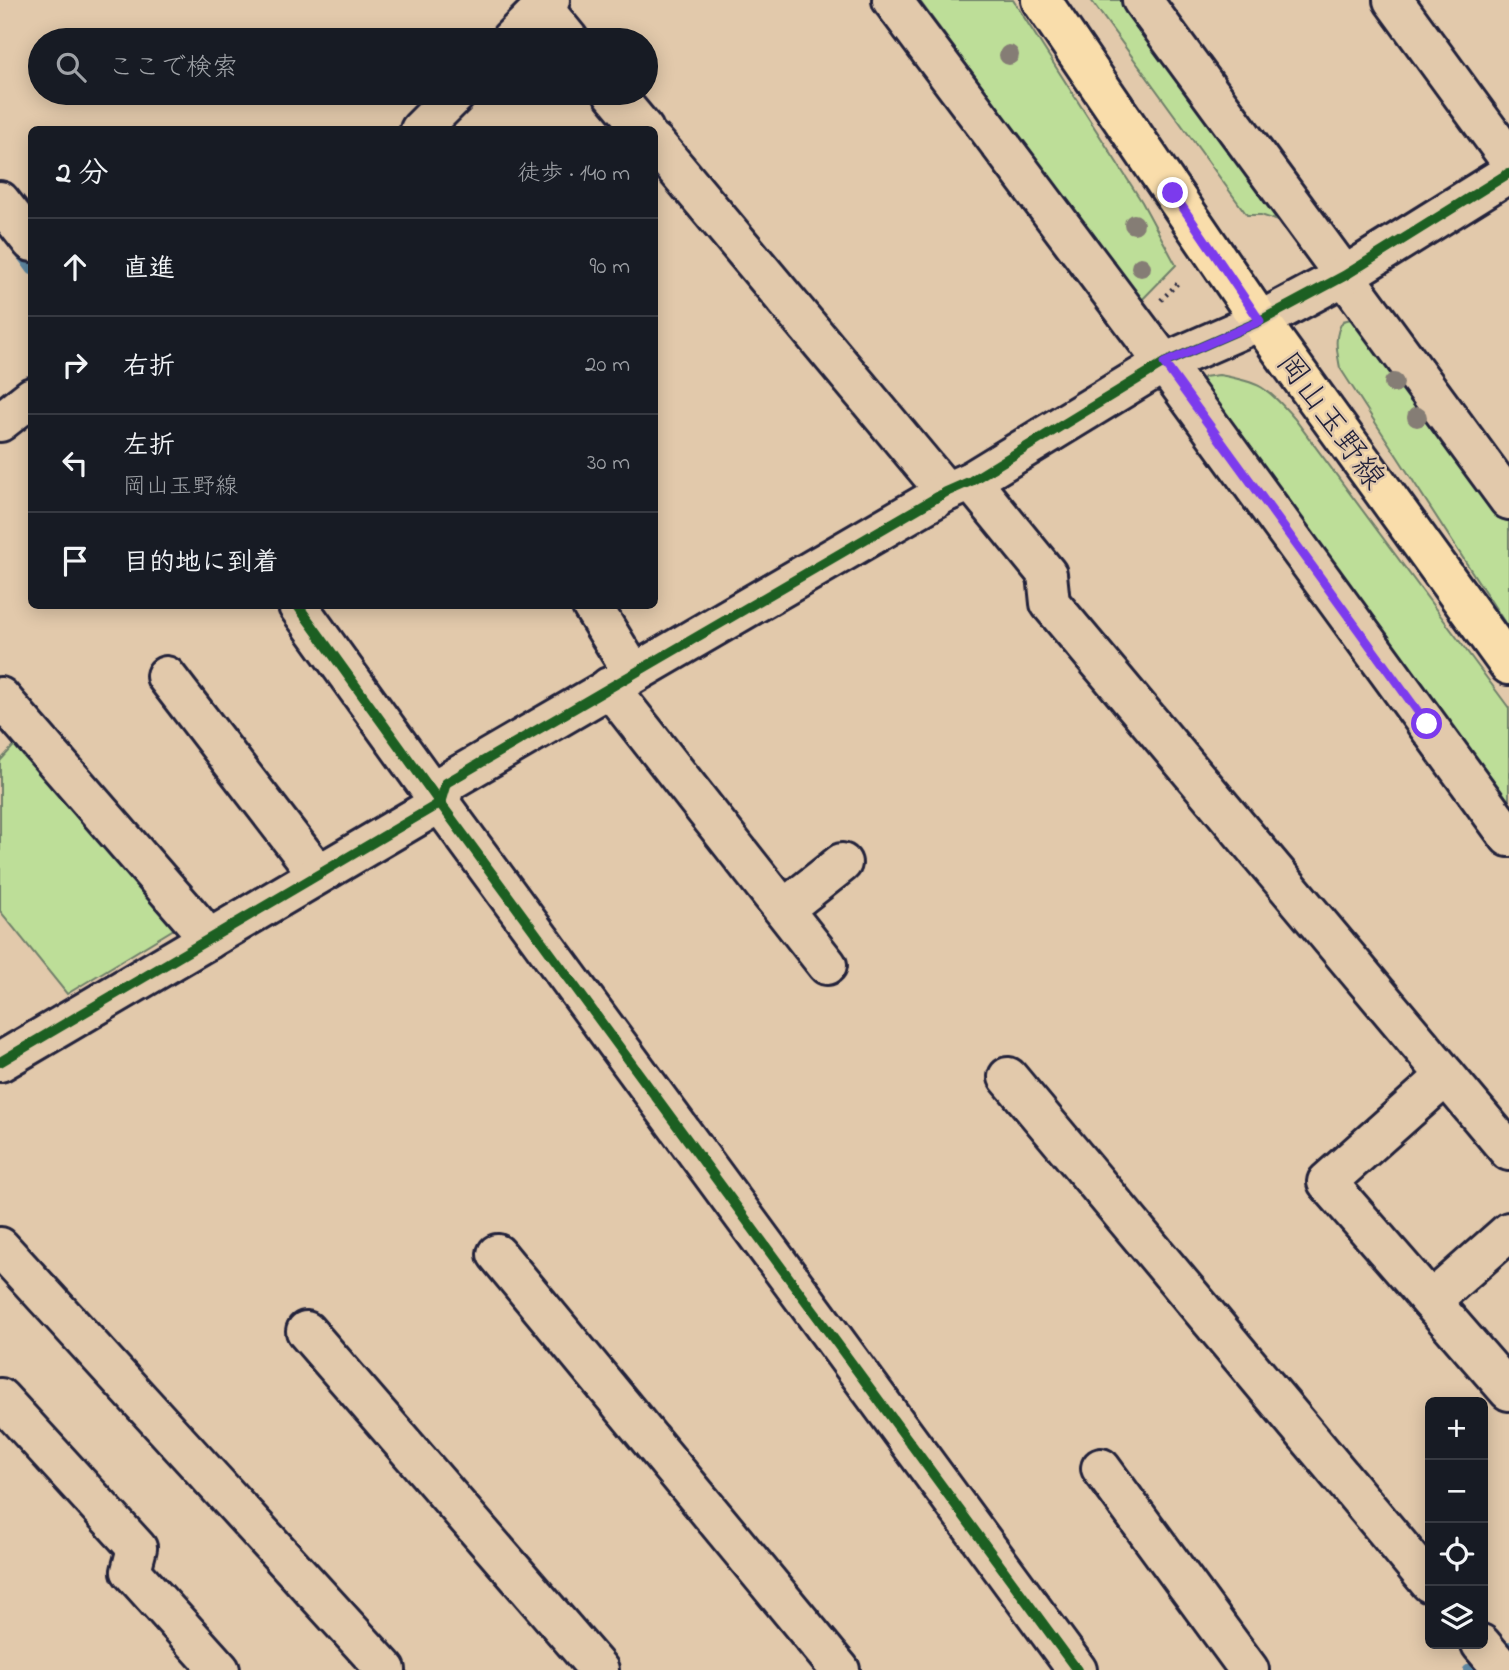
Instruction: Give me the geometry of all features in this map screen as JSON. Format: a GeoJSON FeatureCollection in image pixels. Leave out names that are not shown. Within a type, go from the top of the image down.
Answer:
{"type":"FeatureCollection","features":[{"type":"Feature","properties":{"kind":"main road","name":"岡山玉野線"},"geometry":{"type":"LineString","coordinates":[[1041,0],[1260,321],[1509,665]]}},
{"type":"Feature","properties":{"kind":"street"},"geometry":{"type":"LineString","coordinates":[[892,0],[1164,363],[1509,837]]}},
{"type":"Feature","properties":{"kind":"street"},"geometry":{"type":"LineString","coordinates":[[1142,0],[1344,276],[1506,490]]}},
{"type":"Feature","properties":{"kind":"street"},"geometry":{"type":"LineString","coordinates":[[1393,0],[1509,159]]}},
{"type":"Feature","properties":{"kind":"street"},"geometry":{"type":"LineString","coordinates":[[522,28],[546,4],[561,28]]}},
{"type":"Feature","properties":{"kind":"street"},"geometry":{"type":"LineString","coordinates":[[623,105],[641,126]]}},
{"type":"Feature","properties":{"kind":"street"},"geometry":{"type":"LineString","coordinates":[[658,147],[958,486],[1047,574],[1050,603],[1509,1152]]}},
{"type":"Feature","properties":{"kind":"street"},"geometry":{"type":"LineString","coordinates":[[0,1062],[311,865],[440,803],[446,783],[958,486],[1164,363],[1260,321],[1344,276],[1509,173]]}},
{"type":"Feature","properties":{"kind":"street"},"geometry":{"type":"LineString","coordinates":[[0,201],[28,237]]}},
{"type":"Feature","properties":{"kind":"street"},"geometry":{"type":"LineString","coordinates":[[0,422],[28,400]]}},
{"type":"Feature","properties":{"kind":"street"},"geometry":{"type":"LineString","coordinates":[[300,609],[1077,1670]]}},
{"type":"Feature","properties":{"kind":"street"},"geometry":{"type":"LineString","coordinates":[[593,609],[621,680],[827,965]]}},
{"type":"Feature","properties":{"kind":"street"},"geometry":{"type":"LineString","coordinates":[[166,676],[311,865]]}},
{"type":"Feature","properties":{"kind":"street"},"geometry":{"type":"LineString","coordinates":[[0,697],[203,932]]}},
{"type":"Feature","properties":{"kind":"street"},"geometry":{"type":"LineString","coordinates":[[784,909],[842,863]]}},
{"type":"Feature","properties":{"kind":"street"},"geometry":{"type":"LineString","coordinates":[[1446,1076],[1327,1182],[1509,1391]]}},
{"type":"Feature","properties":{"kind":"street"},"geometry":{"type":"LineString","coordinates":[[1007,1077],[1425,1577]]}},
{"type":"Feature","properties":{"kind":"street"},"geometry":{"type":"LineString","coordinates":[[1431,1301],[1509,1232]]}},
{"type":"Feature","properties":{"kind":"street"},"geometry":{"type":"LineString","coordinates":[[0,1247],[386,1670]]}},
{"type":"Feature","properties":{"kind":"street"},"geometry":{"type":"LineString","coordinates":[[497,1254],[840,1670]]}},
{"type":"Feature","properties":{"kind":"street"},"geometry":{"type":"LineString","coordinates":[[306,1331],[599,1670]]}},
{"type":"Feature","properties":{"kind":"street"},"geometry":{"type":"LineString","coordinates":[[0,1398],[137,1548],[131,1571],[220,1670]]}},
{"type":"Feature","properties":{"kind":"street"},"geometry":{"type":"LineString","coordinates":[[1101,1468],[1249,1670]]}},
{"type":"Feature","properties":{"kind":"green space"},"geometry":{"type":"Polygon","coordinates":[[[919,0],[1013,0],[1142,202],[1176,265],[1138,304],[1026,156],[1025,144],[919,0]]]}},
{"type":"Feature","properties":{"kind":"green space"},"geometry":{"type":"Polygon","coordinates":[[[1091,0],[1125,0],[1290,225],[1261,215],[1247,215],[1091,0]]]}},
{"type":"Feature","properties":{"kind":"green space"},"geometry":{"type":"Polygon","coordinates":[[[1355,318],[1384,350],[1509,520],[1509,629],[1340,368],[1338,332],[1343,321],[1355,318]]]}},
{"type":"Feature","properties":{"kind":"green space"},"geometry":{"type":"Polygon","coordinates":[[[1219,375],[1244,380],[1262,388],[1277,399],[1294,418],[1509,708],[1509,814],[1199,383],[1204,377],[1219,375]]]}},
{"type":"Feature","properties":{"kind":"green space"},"geometry":{"type":"Polygon","coordinates":[[[20,739],[182,924],[67,994],[0,911],[0,761],[20,739]]]}},
{"type":"Feature","properties":{"kind":"waterway"},"geometry":{"type":"LineString","coordinates":[[16,248],[28,264]]}},
{"type":"Feature","properties":{"kind":"waterway"},"geometry":{"type":"LineString","coordinates":[[1468,1670],[1509,1646]]}},
{"type":"Feature","properties":{"kind":"cycle path"},"geometry":{"type":"LineString","coordinates":[[0,1062],[440,803],[446,783],[946,492],[971,481],[1164,363],[1260,321],[1344,276],[1509,173]]}},
{"type":"Feature","properties":{"kind":"cycle path"},"geometry":{"type":"LineString","coordinates":[[300,609],[1077,1670]]}},
{"type":"Feature","properties":{"kind":"route"},"geometry":{"type":"LineString","coordinates":[[1173,193],[1260,321],[1164,363],[1427,724]]}}]}
